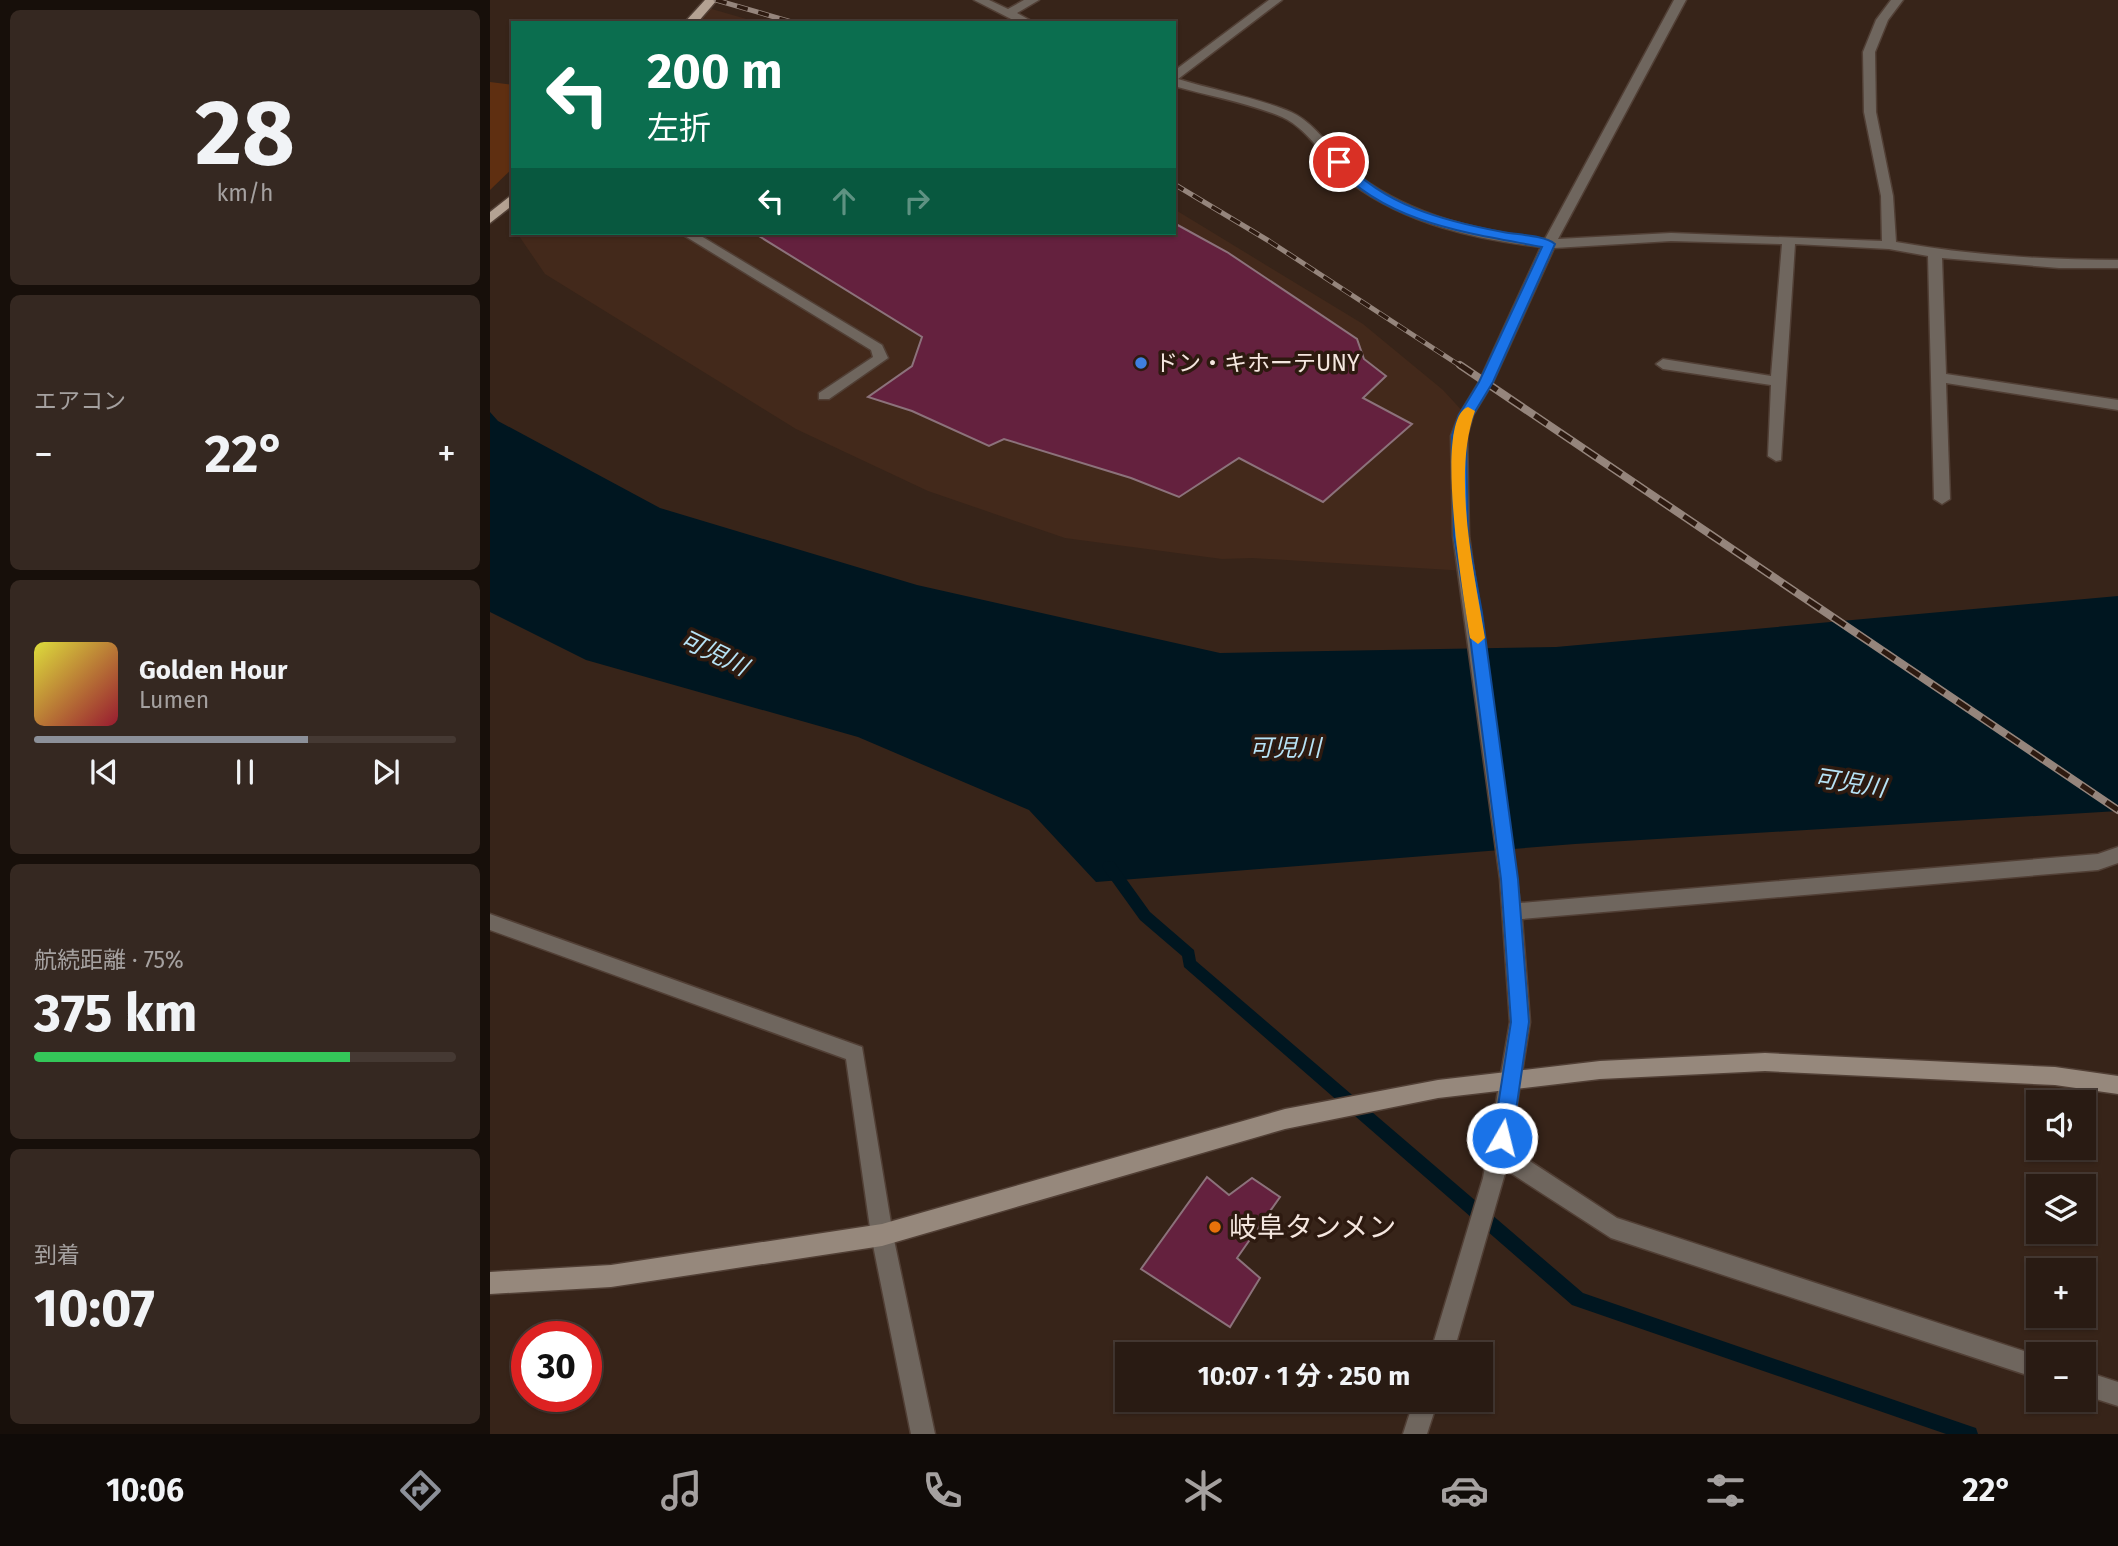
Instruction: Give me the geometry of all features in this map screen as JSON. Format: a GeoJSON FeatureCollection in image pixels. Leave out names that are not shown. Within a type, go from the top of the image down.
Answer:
{"type":"FeatureCollection","features":[{"type":"Feature","properties":{"kind":"main road"},"geometry":{"type":"LineString","coordinates":[[692,21],[711,0]]}},
{"type":"Feature","properties":{"kind":"main road"},"geometry":{"type":"LineString","coordinates":[[490,219],[511,200]]}},
{"type":"Feature","properties":{"kind":"street"},"geometry":{"type":"LineString","coordinates":[[980,0],[1026,21]]}},
{"type":"Feature","properties":{"kind":"street"},"geometry":{"type":"LineString","coordinates":[[1010,12],[1033,0]]}},
{"type":"Feature","properties":{"kind":"street"},"geometry":{"type":"LineString","coordinates":[[1176,77],[1276,0]]}},
{"type":"Feature","properties":{"kind":"street"},"geometry":{"type":"LineString","coordinates":[[1445,1342],[1494,1178],[1520,1022],[1509,879],[1475,613],[1461,536],[1459,436],[1466,415],[1486,382],[1549,244],[1680,0]]}},
{"type":"Feature","properties":{"kind":"street"},"geometry":{"type":"LineString","coordinates":[[1889,245],[1887,196],[1870,112],[1869,52],[1882,20],[1896,0]]}},
{"type":"Feature","properties":{"kind":"street"},"geometry":{"type":"LineString","coordinates":[[1176,80],[1287,115],[1308,129],[1354,179],[1401,208],[1442,224],[1549,244],[1671,237],[1789,240],[1889,245],[1934,253],[2059,264],[2118,264]]}},
{"type":"Feature","properties":{"kind":"street"},"geometry":{"type":"LineString","coordinates":[[690,235],[877,348],[881,358],[824,396]]}},
{"type":"Feature","properties":{"kind":"street"},"geometry":{"type":"LineString","coordinates":[[1776,456],[1778,382],[1789,240]]}},
{"type":"Feature","properties":{"kind":"street"},"geometry":{"type":"LineString","coordinates":[[1934,253],[1942,499]]}},
{"type":"Feature","properties":{"kind":"street"},"geometry":{"type":"LineString","coordinates":[[1663,364],[1778,382]]}},
{"type":"Feature","properties":{"kind":"street"},"geometry":{"type":"LineString","coordinates":[[1938,377],[2118,405]]}},
{"type":"Feature","properties":{"kind":"street"},"geometry":{"type":"LineString","coordinates":[[1510,912],[2098,862],[2118,855]]}},
{"type":"Feature","properties":{"kind":"street"},"geometry":{"type":"LineString","coordinates":[[490,922],[855,1053],[882,1235],[923,1434]]}},
{"type":"Feature","properties":{"kind":"street"},"geometry":{"type":"LineString","coordinates":[[490,1283],[611,1276],[882,1235],[1285,1119],[1405,1094],[1600,1070],[1765,1062],[2055,1076],[2118,1085]]}},
{"type":"Feature","properties":{"kind":"street"},"geometry":{"type":"LineString","coordinates":[[1499,1153],[1611,1227],[2026,1364]]}},
{"type":"Feature","properties":{"kind":"street"},"geometry":{"type":"LineString","coordinates":[[2096,1387],[2118,1394]]}},
{"type":"Feature","properties":{"kind":"street"},"geometry":{"type":"LineString","coordinates":[[1415,1434],[1422,1412]]}},
{"type":"Feature","properties":{"kind":"shaded area"},"geometry":{"type":"Polygon","coordinates":[[[705,7],[753,21],[692,21],[705,7]]]}},
{"type":"Feature","properties":{"kind":"shaded area"},"geometry":{"type":"Polygon","coordinates":[[[490,82],[511,85],[511,170],[490,190],[490,82]]]}},
{"type":"Feature","properties":{"kind":"shaded area"},"geometry":{"type":"Polygon","coordinates":[[[1176,210],[1363,324],[1443,390],[1466,415],[1467,571],[1252,558],[1222,559],[1065,538],[928,491],[796,429],[545,274],[518,235],[1176,235],[1176,210]]]}},
{"type":"Feature","properties":{"kind":"water","name":"可児川"},"geometry":{"type":"Polygon","coordinates":[[[490,412],[498,421],[660,508],[917,585],[1220,653],[1556,647],[2118,596],[2118,811],[1575,844],[1096,882],[1029,810],[858,737],[586,660],[490,612],[490,412]]]}},
{"type":"Feature","properties":{"kind":"building","name":"ドン・キホーテUNY"},"geometry":{"type":"Polygon","coordinates":[[[1176,224],[1227,252],[1357,339],[1364,359],[1386,376],[1363,398],[1412,424],[1323,502],[1239,458],[1179,497],[1131,478],[1004,439],[989,446],[912,411],[868,397],[912,366],[922,337],[757,235],[1176,235],[1176,224]]]}},
{"type":"Feature","properties":{"kind":"building","name":"岐阜タンメン"},"geometry":{"type":"Polygon","coordinates":[[[1207,1177],[1229,1195],[1252,1178],[1280,1197],[1237,1258],[1260,1278],[1230,1327],[1141,1269],[1207,1177]]]}},
{"type":"Feature","properties":{"kind":"waterway"},"geometry":{"type":"LineString","coordinates":[[1109,866],[1145,916],[1189,954],[1189,963],[1578,1299],[1970,1434]]}},
{"type":"Feature","properties":{"kind":"railway"},"geometry":{"type":"LineString","coordinates":[[716,0],[788,21]]}},
{"type":"Feature","properties":{"kind":"railway"},"geometry":{"type":"LineString","coordinates":[[1176,185],[1269,241],[1462,367]]}},
{"type":"Feature","properties":{"kind":"railway"},"geometry":{"type":"LineString","coordinates":[[1460,365],[2118,810]]}},
{"type":"Feature","properties":{"kind":"slow traffic"},"geometry":{"type":"LineString","coordinates":[[1468,411],[1459,436],[1461,536],[1478,638]]}},
{"type":"Feature","properties":{"kind":"place","name":"ドン・キホーテUNY"},"geometry":{"type":"Point","coordinates":[1141,363]}},
{"type":"Feature","properties":{"kind":"place","name":"岐阜タンメン"},"geometry":{"type":"Point","coordinates":[1215,1227]}},
{"type":"Feature","properties":{"kind":"route"},"geometry":{"type":"LineString","coordinates":[[1339,162],[1354,179],[1401,208],[1442,224],[1501,238],[1549,244],[1486,382],[1466,415],[1459,436],[1461,536],[1475,613],[1509,879],[1520,1022],[1502,1138]]}}]}
